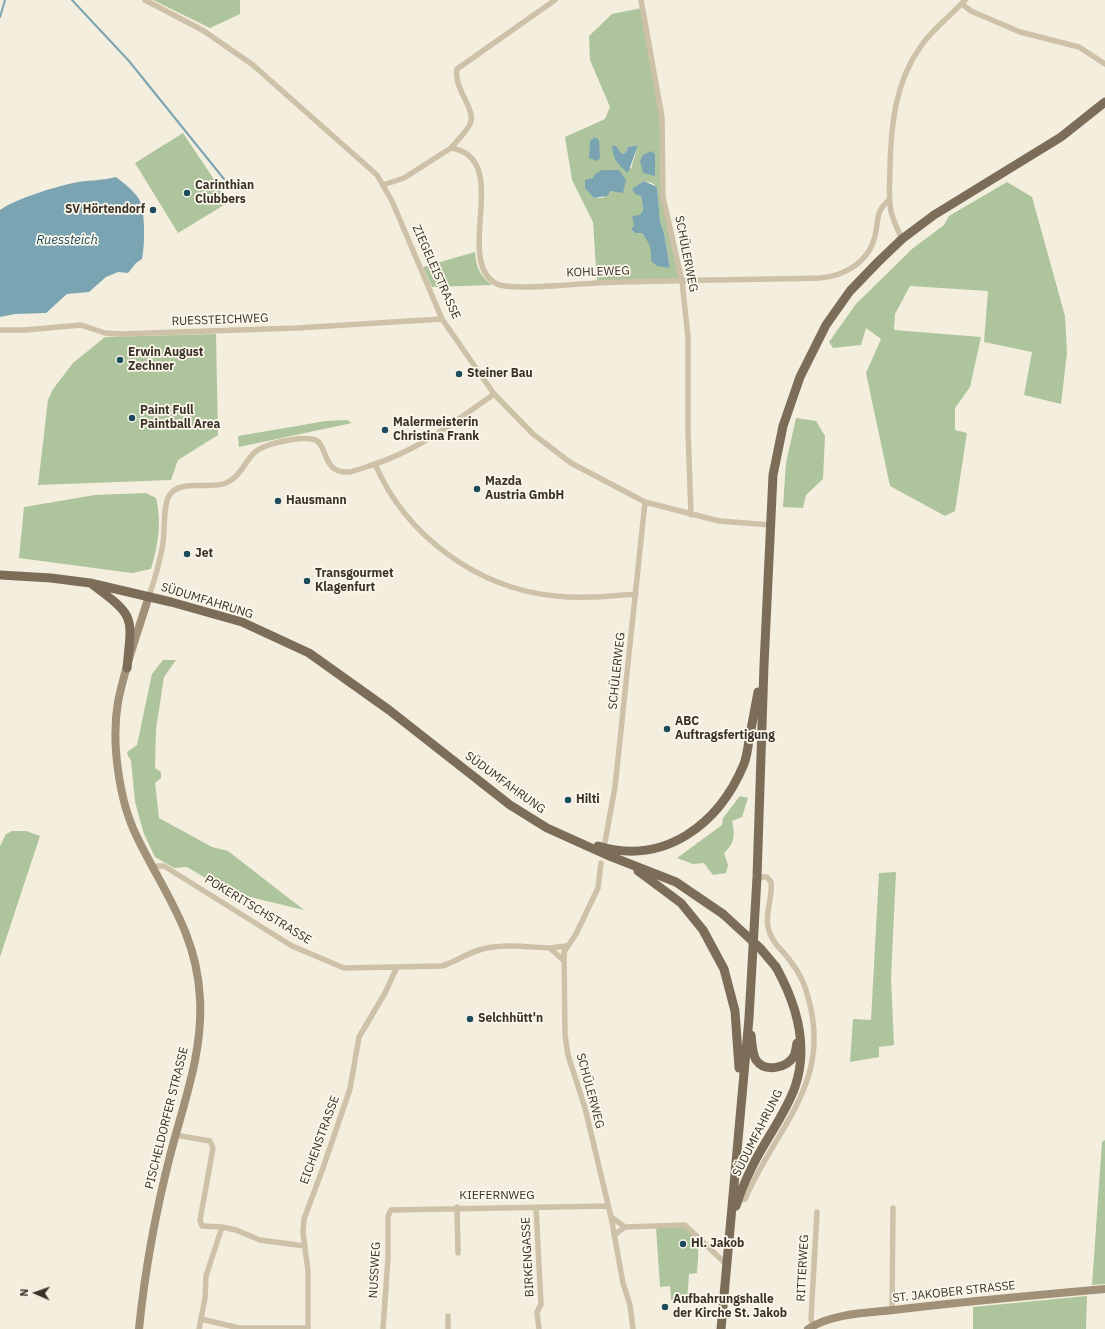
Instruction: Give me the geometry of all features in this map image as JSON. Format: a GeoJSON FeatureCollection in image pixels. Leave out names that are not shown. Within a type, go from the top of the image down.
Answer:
{"type":"FeatureCollection","features":[{"type":"Feature","properties":{"kind":"main road"},"geometry":{"type":"LineString","coordinates":[[721,1329],[732,1217],[748,1018],[757,877],[764,665],[773,475],[783,426],[800,377],[826,325],[850,292],[902,239],[956,200],[1061,137],[1105,102]]}},
{"type":"Feature","properties":{"kind":"main road","name":"SÜDUMFAHRUNG"},"geometry":{"type":"LineString","coordinates":[[0,575],[51,578],[90,583],[149,596],[242,622],[309,653],[389,710],[510,805],[547,828],[625,862],[676,882],[723,914],[756,944],[776,968],[793,1003],[800,1034],[799,1065],[795,1086],[789,1102],[752,1168],[737,1201],[732,1217]]}},
{"type":"Feature","properties":{"kind":"main road"},"geometry":{"type":"LineString","coordinates":[[90,583],[118,604],[128,616],[130,634],[127,668]]}},
{"type":"Feature","properties":{"kind":"main road","name":"PISCHELDORFER STRASSE"},"geometry":{"type":"LineString","coordinates":[[139,1329],[149,1251],[161,1192],[197,1051],[200,1022],[200,998],[193,955],[184,925],[136,835],[125,802],[118,766],[116,722],[118,703],[149,596]]}},
{"type":"Feature","properties":{"kind":"main road"},"geometry":{"type":"LineString","coordinates":[[565,836],[608,849],[623,851],[644,850],[681,839],[707,819],[724,802],[744,762],[764,665]]}},
{"type":"Feature","properties":{"kind":"main road"},"geometry":{"type":"LineString","coordinates":[[625,862],[680,903],[704,930],[724,969],[735,1011],[741,1092]]}},
{"type":"Feature","properties":{"kind":"main road","name":"SÜDUMFAHRUNG"},"geometry":{"type":"LineString","coordinates":[[748,1018],[753,1052],[756,1060],[768,1068],[775,1068],[788,1062],[794,1056],[800,1034]]}},
{"type":"Feature","properties":{"kind":"main road","name":"ST. JAKOBER STRASSE"},"geometry":{"type":"LineString","coordinates":[[811,1327],[835,1318],[892,1310],[1105,1289]]}},
{"type":"Feature","properties":{"kind":"street","name":"ZIEGELEISTRASSE"},"geometry":{"type":"LineString","coordinates":[[145,0],[204,32],[253,65],[367,166],[383,185],[397,210],[442,319],[494,394],[517,419],[548,447],[593,476],[645,502],[719,521],[771,525]]}},
{"type":"Feature","properties":{"kind":"street"},"geometry":{"type":"LineString","coordinates":[[383,185],[404,178],[451,148],[464,134],[472,120],[472,112],[466,104],[457,81],[457,69],[555,0]]}},
{"type":"Feature","properties":{"kind":"street","name":"SCHÜLERWEG"},"geometry":{"type":"LineString","coordinates":[[641,0],[662,117],[663,197],[682,281],[688,337],[688,430],[691,515]]}},
{"type":"Feature","properties":{"kind":"street"},"geometry":{"type":"LineString","coordinates":[[902,239],[894,219],[889,200],[891,134],[898,93],[910,64],[920,47],[931,32],[964,2],[971,11],[1020,32],[1079,47],[1105,64]]}},
{"type":"Feature","properties":{"kind":"street","name":"KOHLEWEG"},"geometry":{"type":"LineString","coordinates":[[451,148],[466,152],[474,161],[476,167],[481,191],[479,236],[481,258],[486,273],[498,284],[512,287],[820,278],[839,276],[854,267],[867,254],[875,236],[878,213],[881,207],[889,200]]}},
{"type":"Feature","properties":{"kind":"street","name":"RUESSTEICHWEG"},"geometry":{"type":"LineString","coordinates":[[0,330],[25,330],[81,325],[105,333],[121,334],[299,328],[442,319]]}},
{"type":"Feature","properties":{"kind":"street"},"geometry":{"type":"LineString","coordinates":[[149,596],[163,544],[166,503],[169,496],[175,490],[184,486],[225,483],[236,476],[254,453],[263,446],[292,440],[313,439],[320,443],[330,466],[339,471],[349,472],[375,464],[408,450],[435,436],[494,394]]}},
{"type":"Feature","properties":{"kind":"street"},"geometry":{"type":"LineString","coordinates":[[375,464],[389,493],[412,522],[437,547],[468,568],[506,584],[542,594],[583,597],[636,594]]}},
{"type":"Feature","properties":{"kind":"street","name":"SCHÜLERWEG"},"geometry":{"type":"LineString","coordinates":[[605,842],[616,779],[645,502]]}},
{"type":"Feature","properties":{"kind":"street","name":"SCHÜLERWEG"},"geometry":{"type":"LineString","coordinates":[[601,863],[598,888],[576,934],[566,946],[563,960],[565,1034],[568,1055],[585,1108],[607,1206],[611,1217],[623,1283],[630,1304],[633,1329]]}},
{"type":"Feature","properties":{"kind":"street","name":"POKERITSCHSTRASSE"},"geometry":{"type":"LineString","coordinates":[[152,866],[164,866],[292,946],[344,968],[442,966],[456,962],[471,953],[493,947],[550,948],[566,946]]}},
{"type":"Feature","properties":{"kind":"street"},"geometry":{"type":"LineString","coordinates":[[737,1201],[745,1199],[762,1163],[791,1118],[802,1097],[812,1066],[814,1040],[812,1015],[804,984],[791,961],[772,941],[770,936],[767,918],[771,882],[767,877],[757,877]]}},
{"type":"Feature","properties":{"kind":"street"},"geometry":{"type":"LineString","coordinates":[[550,948],[563,960]]}},
{"type":"Feature","properties":{"kind":"street","name":"EICHENSTRASSE"},"geometry":{"type":"LineString","coordinates":[[308,1328],[305,1246],[303,1233],[304,1219],[350,1089],[358,1037],[385,993],[397,968]]}},
{"type":"Feature","properties":{"kind":"street"},"geometry":{"type":"LineString","coordinates":[[175,1135],[207,1140],[212,1143],[213,1148],[200,1220],[202,1226],[222,1226],[260,1240],[305,1246]]}},
{"type":"Feature","properties":{"kind":"street","name":"KIEFERNWEG"},"geometry":{"type":"LineString","coordinates":[[389,1212],[395,1209],[457,1207],[607,1206]]}},
{"type":"Feature","properties":{"kind":"street"},"geometry":{"type":"LineString","coordinates":[[457,1207],[458,1253]]}},
{"type":"Feature","properties":{"kind":"street","name":"BIRKENGASSE"},"geometry":{"type":"LineString","coordinates":[[536,1207],[541,1304],[537,1312],[539,1329]]}},
{"type":"Feature","properties":{"kind":"street"},"geometry":{"type":"LineString","coordinates":[[892,1310],[893,1208]]}},
{"type":"Feature","properties":{"kind":"street","name":"NUSSWEG"},"geometry":{"type":"LineString","coordinates":[[383,1329],[389,1212]]}},
{"type":"Feature","properties":{"kind":"street","name":"RITTERWEG"},"geometry":{"type":"LineString","coordinates":[[811,1327],[817,1212]]}},
{"type":"Feature","properties":{"kind":"street"},"geometry":{"type":"LineString","coordinates":[[611,1217],[625,1226],[685,1225],[727,1265]]}},
{"type":"Feature","properties":{"kind":"street"},"geometry":{"type":"LineString","coordinates":[[199,1329],[206,1276],[222,1226]]}},
{"type":"Feature","properties":{"kind":"street"},"geometry":{"type":"LineString","coordinates":[[614,1235],[625,1226]]}},
{"type":"Feature","properties":{"kind":"street"},"geometry":{"type":"LineString","coordinates":[[448,1316],[448,1329]]}},
{"type":"Feature","properties":{"kind":"street"},"geometry":{"type":"LineString","coordinates":[[201,1319],[239,1328],[308,1328]]}},
{"type":"Feature","properties":{"kind":"green space"},"geometry":{"type":"Polygon","coordinates":[[[153,0],[240,0],[240,14],[210,28],[153,0]]]}},
{"type":"Feature","properties":{"kind":"green space"},"geometry":{"type":"Polygon","coordinates":[[[642,8],[662,117],[663,197],[682,281],[597,283],[593,222],[572,180],[565,137],[605,119],[610,107],[590,60],[589,36],[612,14],[642,8]],[[638,145],[628,147],[626,152],[622,154],[616,146],[631,169],[638,145]],[[626,180],[590,191],[594,198],[603,198],[626,180]],[[644,181],[639,185],[643,210],[631,231],[635,233],[642,233],[647,239],[652,250],[670,268],[664,233],[660,221],[657,187],[652,183],[644,181]]]}},
{"type":"Feature","properties":{"kind":"green space","name":"Carinthian Clubbers"},"geometry":{"type":"Polygon","coordinates":[[[183,133],[229,202],[178,233],[135,163],[183,133]]]}},
{"type":"Feature","properties":{"kind":"green space"},"geometry":{"type":"Polygon","coordinates":[[[1007,182],[1032,197],[1065,316],[1067,353],[1061,404],[1024,395],[1032,352],[984,342],[988,291],[910,286],[895,314],[894,330],[981,337],[970,387],[955,408],[955,430],[967,433],[955,511],[945,516],[890,486],[866,373],[881,339],[866,328],[861,345],[833,348],[829,342],[856,304],[912,249],[944,225],[949,216],[1007,182]]]}},
{"type":"Feature","properties":{"kind":"green space"},"geometry":{"type":"Polygon","coordinates":[[[475,252],[479,271],[492,285],[432,287],[423,267],[475,252]]]}},
{"type":"Feature","properties":{"kind":"green space","name":"Paint Full Paintball Area"},"geometry":{"type":"Polygon","coordinates":[[[216,334],[218,435],[178,460],[171,480],[38,485],[48,400],[53,389],[73,363],[105,337],[216,334]]]}},
{"type":"Feature","properties":{"kind":"green space"},"geometry":{"type":"Polygon","coordinates":[[[796,418],[816,421],[825,436],[823,479],[806,495],[803,508],[783,507],[786,463],[796,418]]]}},
{"type":"Feature","properties":{"kind":"green space"},"geometry":{"type":"Polygon","coordinates":[[[347,420],[352,423],[239,447],[238,436],[326,421],[347,420]]]}},
{"type":"Feature","properties":{"kind":"green space"},"geometry":{"type":"Polygon","coordinates":[[[146,493],[156,498],[159,516],[156,552],[151,569],[132,573],[19,558],[24,507],[95,495],[146,493]]]}},
{"type":"Feature","properties":{"kind":"green space"},"geometry":{"type":"Polygon","coordinates":[[[163,660],[176,660],[164,677],[156,729],[155,768],[161,772],[161,778],[155,783],[159,818],[212,847],[228,851],[304,910],[229,892],[187,867],[174,868],[155,857],[144,834],[135,802],[131,760],[127,752],[137,745],[152,674],[163,660]]]}},
{"type":"Feature","properties":{"kind":"green space"},"geometry":{"type":"Polygon","coordinates":[[[740,796],[748,798],[742,817],[732,821],[734,830],[732,842],[724,853],[728,865],[726,873],[713,875],[704,863],[693,864],[677,858],[722,825],[723,818],[740,796]]]}},
{"type":"Feature","properties":{"kind":"green space"},"geometry":{"type":"Polygon","coordinates":[[[12,831],[26,831],[40,836],[0,957],[0,846],[6,834],[12,831]]]}},
{"type":"Feature","properties":{"kind":"green space"},"geometry":{"type":"Polygon","coordinates":[[[896,872],[891,978],[894,1045],[879,1047],[879,1057],[850,1062],[853,1019],[871,1020],[879,873],[896,872]]]}},
{"type":"Feature","properties":{"kind":"green space"},"geometry":{"type":"Polygon","coordinates":[[[1105,1140],[1105,1284],[1092,1285],[1102,1142],[1105,1140]]]}},
{"type":"Feature","properties":{"kind":"green space"},"geometry":{"type":"Polygon","coordinates":[[[656,1227],[682,1227],[693,1232],[696,1238],[698,1245],[697,1273],[689,1274],[687,1302],[671,1300],[670,1286],[660,1287],[656,1227]]]}},
{"type":"Feature","properties":{"kind":"green space"},"geometry":{"type":"Polygon","coordinates":[[[1087,1296],[1086,1329],[973,1329],[973,1307],[1087,1296]]]}},
{"type":"Feature","properties":{"kind":"water"},"geometry":{"type":"Polygon","coordinates":[[[595,137],[599,140],[600,158],[597,161],[589,158],[590,141],[595,137]]]}},
{"type":"Feature","properties":{"kind":"water"},"geometry":{"type":"Polygon","coordinates":[[[638,145],[628,173],[617,161],[612,146],[616,146],[622,154],[626,152],[628,147],[638,145]]]}},
{"type":"Feature","properties":{"kind":"water"},"geometry":{"type":"Polygon","coordinates":[[[651,151],[655,154],[655,176],[643,173],[640,161],[643,155],[651,151]]]}},
{"type":"Feature","properties":{"kind":"water"},"geometry":{"type":"Polygon","coordinates":[[[602,170],[619,170],[626,180],[623,193],[611,191],[607,196],[594,198],[585,188],[585,180],[593,178],[595,174],[602,170]]]}},
{"type":"Feature","properties":{"kind":"water","name":"Ruessteich"},"geometry":{"type":"Polygon","coordinates":[[[116,177],[133,192],[141,203],[144,231],[142,259],[136,263],[128,273],[118,272],[106,277],[89,292],[67,294],[46,313],[15,314],[0,317],[0,210],[16,201],[55,188],[78,182],[116,177]]]}},
{"type":"Feature","properties":{"kind":"water"},"geometry":{"type":"Polygon","coordinates":[[[644,181],[657,187],[660,221],[664,233],[670,268],[657,266],[651,261],[650,246],[646,239],[642,233],[635,233],[631,230],[634,225],[632,216],[640,215],[643,210],[641,196],[635,194],[632,189],[644,181]]]}},
{"type":"Feature","properties":{"kind":"waterway"},"geometry":{"type":"LineString","coordinates":[[0,17],[5,0]]}},
{"type":"Feature","properties":{"kind":"waterway"},"geometry":{"type":"LineString","coordinates":[[72,0],[129,61],[224,179]]}},
{"type":"Feature","properties":{"kind":"place","name":"Carinthian Clubbers"},"geometry":{"type":"Point","coordinates":[187,193]}},
{"type":"Feature","properties":{"kind":"place","name":"SV Hörtendorf"},"geometry":{"type":"Point","coordinates":[153,210]}},
{"type":"Feature","properties":{"kind":"place","name":"Erwin August Zechner"},"geometry":{"type":"Point","coordinates":[120,360]}},
{"type":"Feature","properties":{"kind":"place","name":"Steiner Bau"},"geometry":{"type":"Point","coordinates":[459,374]}},
{"type":"Feature","properties":{"kind":"place","name":"Paint Full Paintball Area"},"geometry":{"type":"Point","coordinates":[132,418]}},
{"type":"Feature","properties":{"kind":"place","name":"Malermeisterin Christina Frank"},"geometry":{"type":"Point","coordinates":[385,430]}},
{"type":"Feature","properties":{"kind":"place","name":"Mazda Austria GmbH"},"geometry":{"type":"Point","coordinates":[477,489]}},
{"type":"Feature","properties":{"kind":"place","name":"Hausmann"},"geometry":{"type":"Point","coordinates":[278,501]}},
{"type":"Feature","properties":{"kind":"place","name":"Jet"},"geometry":{"type":"Point","coordinates":[187,554]}},
{"type":"Feature","properties":{"kind":"place","name":"Transgourmet Klagenfurt"},"geometry":{"type":"Point","coordinates":[307,581]}},
{"type":"Feature","properties":{"kind":"place","name":"ABC Auftragsfertigung"},"geometry":{"type":"Point","coordinates":[667,729]}},
{"type":"Feature","properties":{"kind":"place","name":"Hilti"},"geometry":{"type":"Point","coordinates":[568,800]}},
{"type":"Feature","properties":{"kind":"place","name":"Selchhütt'n"},"geometry":{"type":"Point","coordinates":[470,1019]}},
{"type":"Feature","properties":{"kind":"place","name":"Hl. Jakob"},"geometry":{"type":"Point","coordinates":[683,1244]}},
{"type":"Feature","properties":{"kind":"place","name":"Aufbahrungshalle der Kirche St. Jakob"},"geometry":{"type":"Point","coordinates":[665,1307]}}]}
